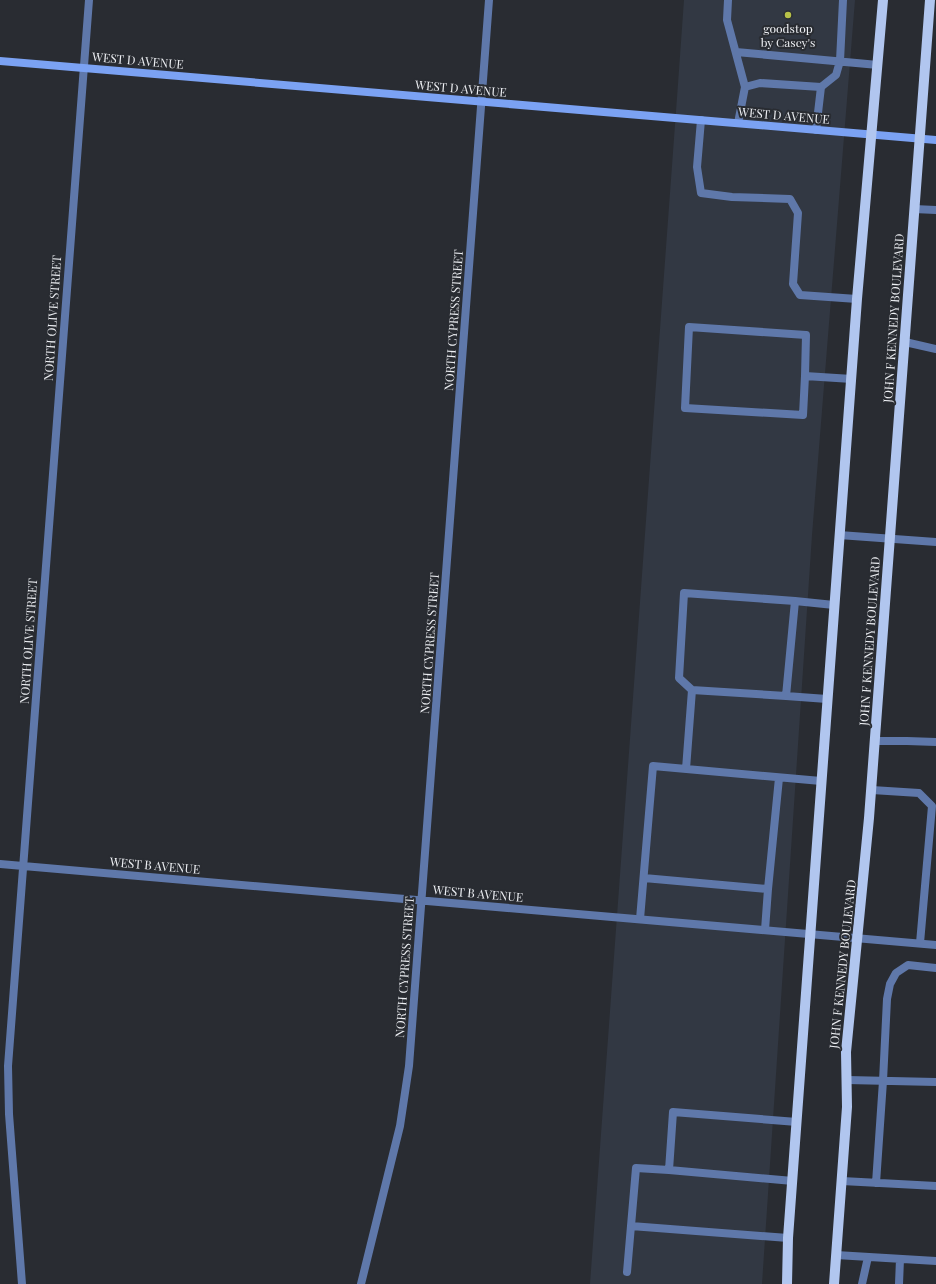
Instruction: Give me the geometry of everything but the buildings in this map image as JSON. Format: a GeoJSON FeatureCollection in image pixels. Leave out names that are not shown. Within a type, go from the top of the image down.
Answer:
{"type":"FeatureCollection","features":[{"type":"Feature","properties":{"kind":"main road"},"geometry":{"type":"LineString","coordinates":[[787,1284],[788,1238],[839,535],[857,299],[883,0]]}},
{"type":"Feature","properties":{"kind":"main road","name":"JOHN F KENNEDY BOULEVARD"},"geometry":{"type":"LineString","coordinates":[[834,1284],[847,1107],[846,1052],[872,790],[930,0]]}},
{"type":"Feature","properties":{"kind":"street","name":"NORTH OLIVE STREET"},"geometry":{"type":"LineString","coordinates":[[22,1284],[9,1114],[8,1066],[89,0]]}},
{"type":"Feature","properties":{"kind":"street","name":"NORTH CYPRESS STREET"},"geometry":{"type":"LineString","coordinates":[[361,1284],[400,1126],[409,1066],[489,0]]}},
{"type":"Feature","properties":{"kind":"street"},"geometry":{"type":"LineString","coordinates":[[728,0],[727,20],[746,87],[738,124]]}},
{"type":"Feature","properties":{"kind":"street"},"geometry":{"type":"LineString","coordinates":[[746,87],[760,83],[821,86],[836,75],[840,61],[843,0]]}},
{"type":"Feature","properties":{"kind":"street"},"geometry":{"type":"LineString","coordinates":[[736,52],[878,65]]}},
{"type":"Feature","properties":{"kind":"street","name":"WEST D AVENUE"},"geometry":{"type":"LineString","coordinates":[[0,61],[936,140]]}},
{"type":"Feature","properties":{"kind":"street"},"geometry":{"type":"LineString","coordinates":[[816,130],[821,86]]}},
{"type":"Feature","properties":{"kind":"street"},"geometry":{"type":"LineString","coordinates":[[701,120],[698,167],[701,193],[790,199],[798,213],[793,284],[796,289],[800,294],[857,299]]}},
{"type":"Feature","properties":{"kind":"street"},"geometry":{"type":"LineString","coordinates":[[914,209],[936,210]]}},
{"type":"Feature","properties":{"kind":"street"},"geometry":{"type":"LineString","coordinates":[[689,327],[806,335],[805,376],[802,415],[685,408],[689,327]]}},
{"type":"Feature","properties":{"kind":"street"},"geometry":{"type":"LineString","coordinates":[[905,342],[936,349]]}},
{"type":"Feature","properties":{"kind":"street"},"geometry":{"type":"LineString","coordinates":[[805,376],[852,379]]}},
{"type":"Feature","properties":{"kind":"street"},"geometry":{"type":"LineString","coordinates":[[839,535],[936,542]]}},
{"type":"Feature","properties":{"kind":"street"},"geometry":{"type":"LineString","coordinates":[[827,699],[692,690],[679,678],[684,593],[834,605]]}},
{"type":"Feature","properties":{"kind":"street"},"geometry":{"type":"LineString","coordinates":[[786,696],[795,602]]}},
{"type":"Feature","properties":{"kind":"street"},"geometry":{"type":"LineString","coordinates":[[686,769],[692,690]]}},
{"type":"Feature","properties":{"kind":"street"},"geometry":{"type":"LineString","coordinates":[[875,741],[936,742]]}},
{"type":"Feature","properties":{"kind":"street"},"geometry":{"type":"LineString","coordinates":[[640,919],[653,766],[822,781]]}},
{"type":"Feature","properties":{"kind":"street"},"geometry":{"type":"LineString","coordinates":[[765,930],[778,778]]}},
{"type":"Feature","properties":{"kind":"street"},"geometry":{"type":"LineString","coordinates":[[872,790],[919,793],[934,806],[920,943]]}},
{"type":"Feature","properties":{"kind":"street","name":"WEST B AVENUE"},"geometry":{"type":"LineString","coordinates":[[0,864],[936,944]]}},
{"type":"Feature","properties":{"kind":"street"},"geometry":{"type":"LineString","coordinates":[[644,878],[768,889]]}},
{"type":"Feature","properties":{"kind":"street"},"geometry":{"type":"LineString","coordinates":[[876,1183],[887,999],[890,984],[896,973],[908,965],[936,968]]}},
{"type":"Feature","properties":{"kind":"street"},"geometry":{"type":"LineString","coordinates":[[847,1080],[936,1082]]}},
{"type":"Feature","properties":{"kind":"street"},"geometry":{"type":"LineString","coordinates":[[669,1170],[673,1112],[797,1122]]}},
{"type":"Feature","properties":{"kind":"street"},"geometry":{"type":"LineString","coordinates":[[627,1272],[636,1168],[793,1181]]}},
{"type":"Feature","properties":{"kind":"street"},"geometry":{"type":"LineString","coordinates":[[842,1181],[936,1186]]}},
{"type":"Feature","properties":{"kind":"street"},"geometry":{"type":"LineString","coordinates":[[631,1226],[788,1238]]}},
{"type":"Feature","properties":{"kind":"street"},"geometry":{"type":"LineString","coordinates":[[836,1254],[936,1261]]}},
{"type":"Feature","properties":{"kind":"street"},"geometry":{"type":"LineString","coordinates":[[862,1284],[868,1257]]}},
{"type":"Feature","properties":{"kind":"street"},"geometry":{"type":"LineString","coordinates":[[899,1284],[900,1259]]}},
{"type":"Feature","properties":{"kind":"shaded area"},"geometry":{"type":"Polygon","coordinates":[[[684,0],[855,0],[812,535],[762,1284],[590,1284],[678,84],[684,0]]]}},
{"type":"Feature","properties":{"kind":"place","name":"goodstop by Casey's"},"geometry":{"type":"Point","coordinates":[788,15]}}]}
